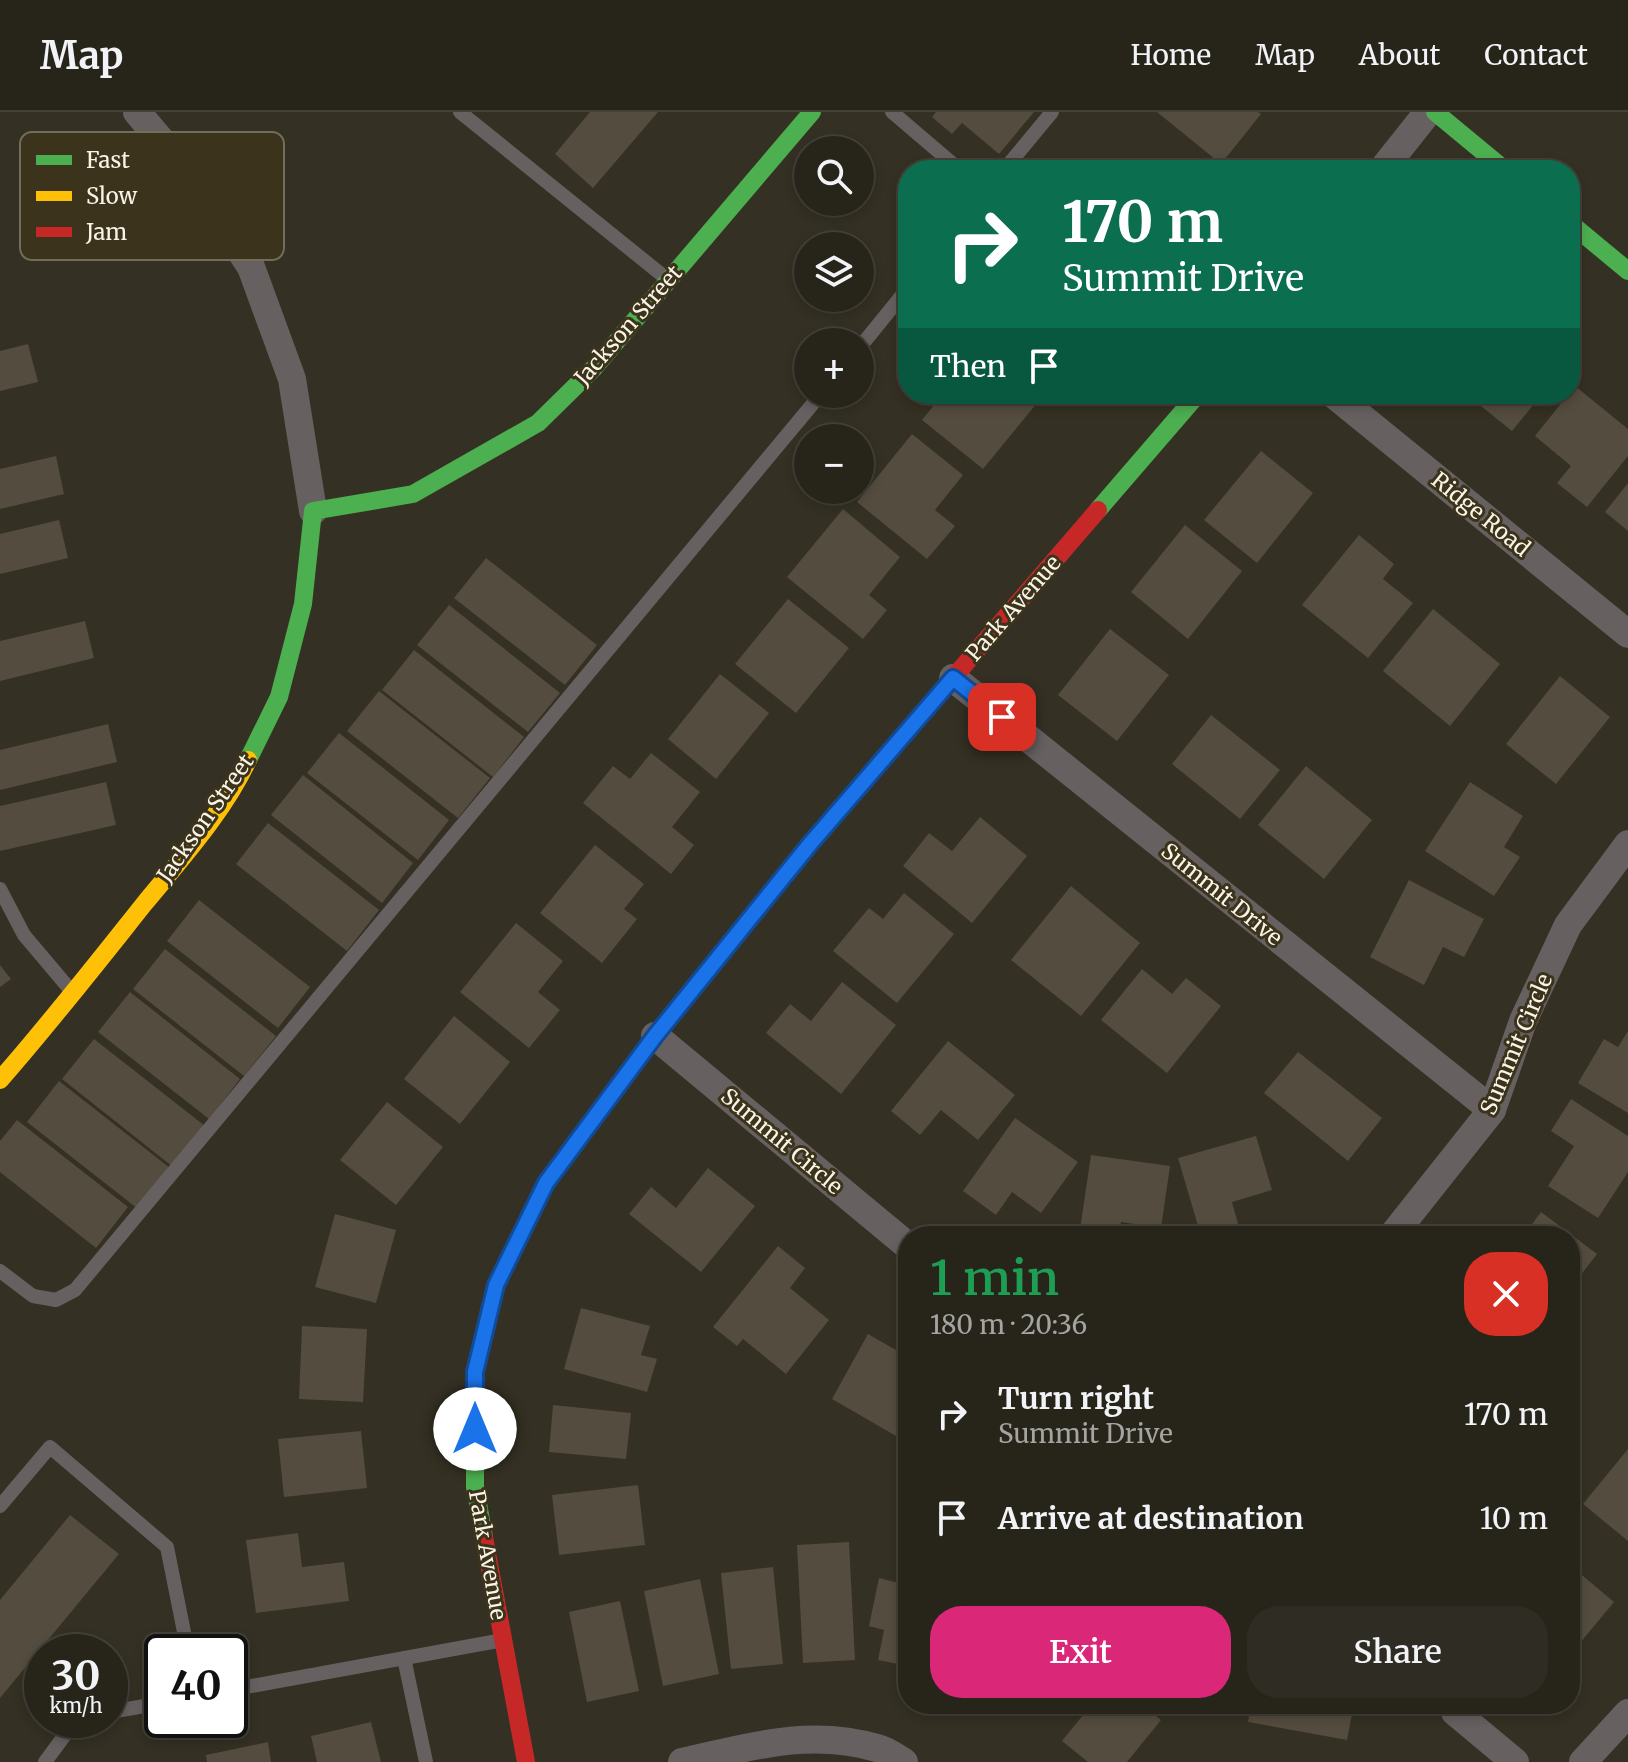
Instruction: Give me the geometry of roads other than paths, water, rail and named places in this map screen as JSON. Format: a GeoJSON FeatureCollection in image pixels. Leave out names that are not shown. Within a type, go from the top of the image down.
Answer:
{"type":"FeatureCollection","features":[{"type":"Feature","properties":{"kind":"street","name":"Jackson Street"},"geometry":{"type":"LineString","coordinates":[[137,112],[154,132]]}},
{"type":"Feature","properties":{"kind":"street"},"geometry":{"type":"LineString","coordinates":[[1390,160],[1428,112]]}},
{"type":"Feature","properties":{"kind":"street"},"geometry":{"type":"LineString","coordinates":[[1435,112],[1493,160]]}},
{"type":"Feature","properties":{"kind":"street","name":"Jackson Street"},"geometry":{"type":"LineString","coordinates":[[313,511],[413,494],[538,423],[594,368],[809,113]]}},
{"type":"Feature","properties":{"kind":"street"},"geometry":{"type":"LineString","coordinates":[[1580,231],[1628,271]]}},
{"type":"Feature","properties":{"kind":"street","name":"Jackson Street"},"geometry":{"type":"LineString","coordinates":[[0,1080],[199,836],[241,775],[279,697],[303,604],[313,511],[292,379],[246,260]]}},
{"type":"Feature","properties":{"kind":"street","name":"Park Avenue"},"geometry":{"type":"LineString","coordinates":[[526,1762],[475,1487],[475,1372],[496,1285],[546,1183],[655,1036],[810,844],[1189,404]]}},
{"type":"Feature","properties":{"kind":"street","name":"Ridge Road"},"geometry":{"type":"LineString","coordinates":[[1345,404],[1628,634]]}},
{"type":"Feature","properties":{"kind":"street","name":"Summit Drive"},"geometry":{"type":"LineString","coordinates":[[953,678],[1492,1110]]}},
{"type":"Feature","properties":{"kind":"street","name":"Summit Circle"},"geometry":{"type":"LineString","coordinates":[[1400,1226],[1492,1110],[1523,1021],[1568,925],[1628,844]]}},
{"type":"Feature","properties":{"kind":"street","name":"Summit Circle"},"geometry":{"type":"LineString","coordinates":[[655,1036],[898,1238]]}},
{"type":"Feature","properties":{"kind":"street"},"geometry":{"type":"LineString","coordinates":[[1583,1762],[1628,1713]]}},
{"type":"Feature","properties":{"kind":"street"},"geometry":{"type":"LineString","coordinates":[[1457,1714],[1515,1762]]}},
{"type":"Feature","properties":{"kind":"street"},"geometry":{"type":"LineString","coordinates":[[682,1762],[779,1741],[828,1739],[880,1748],[904,1762]]}},
{"type":"Feature","properties":{"kind":"lane"},"geometry":{"type":"LineString","coordinates":[[460,112],[667,280]]}},
{"type":"Feature","properties":{"kind":"lane"},"geometry":{"type":"LineString","coordinates":[[892,112],[948,160]]}},
{"type":"Feature","properties":{"kind":"lane"},"geometry":{"type":"LineString","coordinates":[[1012,160],[1052,112]]}},
{"type":"Feature","properties":{"kind":"lane"},"geometry":{"type":"LineString","coordinates":[[874,330],[898,300]]}},
{"type":"Feature","properties":{"kind":"lane"},"geometry":{"type":"LineString","coordinates":[[0,1271],[33,1296],[56,1300],[75,1290],[809,408]]}},
{"type":"Feature","properties":{"kind":"lane"},"geometry":{"type":"LineString","coordinates":[[0,889],[24,935],[73,993]]}},
{"type":"Feature","properties":{"kind":"lane"},"geometry":{"type":"LineString","coordinates":[[0,1506],[50,1447],[167,1547],[184,1634]]}},
{"type":"Feature","properties":{"kind":"lane"},"geometry":{"type":"LineString","coordinates":[[248,1687],[503,1640]]}},
{"type":"Feature","properties":{"kind":"lane"},"geometry":{"type":"LineString","coordinates":[[404,1658],[426,1762]]}},
{"type":"Feature","properties":{"kind":"lane"},"geometry":{"type":"LineString","coordinates":[[45,1762],[63,1738]]}}]}
